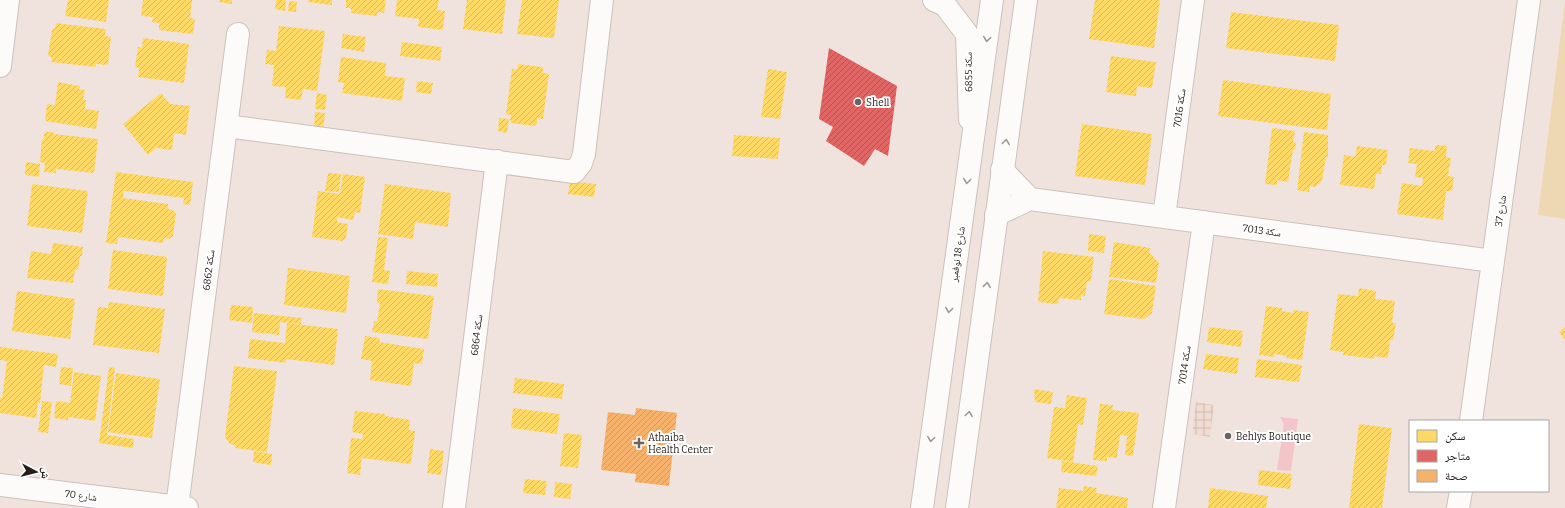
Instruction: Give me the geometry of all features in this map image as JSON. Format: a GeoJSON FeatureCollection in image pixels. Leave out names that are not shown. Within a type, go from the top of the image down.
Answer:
{"type":"FeatureCollection","features":[{"type":"Feature","properties":{"kind":"street"},"geometry":{"type":"LineString","coordinates":[[0,66],[8,0]]}},
{"type":"Feature","properties":{"kind":"street"},"geometry":{"type":"LineString","coordinates":[[226,126],[574,172],[581,163],[584,154],[602,0]]}},
{"type":"Feature","properties":{"kind":"street","name":"سكة 6855"},"geometry":{"type":"LineString","coordinates":[[934,0],[945,5],[967,34],[971,158]]}},
{"type":"Feature","properties":{"kind":"street","name":"شارع 18 نوفمبر"},"geometry":{"type":"LineString","coordinates":[[922,508],[992,0]]}},
{"type":"Feature","properties":{"kind":"street"},"geometry":{"type":"LineString","coordinates":[[957,508],[1026,0]]}},
{"type":"Feature","properties":{"kind":"street","name":"سكة 7016"},"geometry":{"type":"LineString","coordinates":[[1164,217],[1193,0]]}},
{"type":"Feature","properties":{"kind":"street","name":"شارع 37"},"geometry":{"type":"LineString","coordinates":[[1471,420],[1529,0]]}},
{"type":"Feature","properties":{"kind":"street","name":"سكة 6862"},"geometry":{"type":"LineString","coordinates":[[182,507],[238,34]]}},
{"type":"Feature","properties":{"kind":"street","name":"سكة 6864"},"geometry":{"type":"LineString","coordinates":[[454,508],[497,162]]}},
{"type":"Feature","properties":{"kind":"street"},"geometry":{"type":"LineString","coordinates":[[996,216],[1030,199],[1002,170]]}},
{"type":"Feature","properties":{"kind":"street","name":"سكة 7013"},"geometry":{"type":"LineString","coordinates":[[1030,199],[1493,261]]}},
{"type":"Feature","properties":{"kind":"street","name":"سكة 7014"},"geometry":{"type":"LineString","coordinates":[[1164,508],[1204,222]]}},
{"type":"Feature","properties":{"kind":"street","name":"شارع 70"},"geometry":{"type":"LineString","coordinates":[[0,485],[182,507]]}},
{"type":"Feature","properties":{"kind":"street"},"geometry":{"type":"LineString","coordinates":[[1458,508],[1461,492]]}},
{"type":"Feature","properties":{"kind":"shaded area"},"geometry":{"type":"Polygon","coordinates":[[[1565,0],[1565,219],[1538,215],[1565,0]]]}},
{"type":"Feature","properties":{"kind":"shaded area"},"geometry":{"type":"Polygon","coordinates":[[[1196,402],[1214,405],[1210,437],[1192,434],[1196,402]]]}},
{"type":"Feature","properties":{"kind":"shaded area"},"geometry":{"type":"Polygon","coordinates":[[[1280,417],[1298,419],[1291,471],[1277,470],[1284,424],[1280,417]]]}},
{"type":"Feature","properties":{"kind":"building: سكن"},"geometry":{"type":"Polygon","coordinates":[[[68,0],[109,0],[106,22],[65,16],[68,0]]]}},
{"type":"Feature","properties":{"kind":"building: سكن"},"geometry":{"type":"Polygon","coordinates":[[[143,0],[192,0],[190,18],[195,19],[193,34],[159,30],[159,23],[152,22],[153,17],[141,16],[143,0]]]}},
{"type":"Feature","properties":{"kind":"building: سكن"},"geometry":{"type":"Polygon","coordinates":[[[219,0],[232,0],[232,4],[219,2],[219,0]]]}},
{"type":"Feature","properties":{"kind":"building: سكن"},"geometry":{"type":"Polygon","coordinates":[[[276,0],[286,0],[285,11],[275,9],[276,0]]]}},
{"type":"Feature","properties":{"kind":"building: سكن"},"geometry":{"type":"Polygon","coordinates":[[[308,0],[332,0],[332,5],[308,2],[308,0]]]}},
{"type":"Feature","properties":{"kind":"building: سكن"},"geometry":{"type":"Polygon","coordinates":[[[346,0],[386,0],[384,13],[378,12],[377,16],[351,13],[351,8],[346,8],[346,0]]]}},
{"type":"Feature","properties":{"kind":"building: سكن"},"geometry":{"type":"Polygon","coordinates":[[[397,0],[439,0],[437,10],[445,11],[443,30],[418,27],[419,19],[395,16],[397,0]]]}},
{"type":"Feature","properties":{"kind":"building: سكن"},"geometry":{"type":"Polygon","coordinates":[[[467,0],[506,0],[502,34],[463,29],[467,0]]]}},
{"type":"Feature","properties":{"kind":"building: سكن"},"geometry":{"type":"Polygon","coordinates":[[[522,0],[559,0],[554,38],[517,34],[522,0]]]}},
{"type":"Feature","properties":{"kind":"building: سكن"},"geometry":{"type":"Polygon","coordinates":[[[1095,0],[1160,0],[1154,48],[1089,39],[1095,0]]]}},
{"type":"Feature","properties":{"kind":"building: سكن"},"geometry":{"type":"Polygon","coordinates":[[[289,1],[297,2],[296,12],[288,11],[289,1]]]}},
{"type":"Feature","properties":{"kind":"building: سكن"},"geometry":{"type":"Polygon","coordinates":[[[1231,12],[1339,25],[1335,61],[1226,48],[1231,12]]]}},
{"type":"Feature","properties":{"kind":"building: سكن"},"geometry":{"type":"Polygon","coordinates":[[[56,23],[106,29],[105,36],[111,37],[108,65],[96,64],[95,67],[51,62],[52,58],[48,55],[52,30],[55,28],[56,23]]]}},
{"type":"Feature","properties":{"kind":"building: سكن"},"geometry":{"type":"Polygon","coordinates":[[[279,26],[325,31],[317,91],[303,89],[301,100],[285,98],[286,87],[272,86],[274,65],[265,64],[267,50],[276,51],[279,26]]]}},
{"type":"Feature","properties":{"kind":"building: سكن"},"geometry":{"type":"Polygon","coordinates":[[[343,34],[366,37],[364,52],[341,48],[343,34]]]}},
{"type":"Feature","properties":{"kind":"building: سكن"},"geometry":{"type":"Polygon","coordinates":[[[143,38],[189,44],[184,83],[138,77],[139,68],[135,67],[138,47],[142,48],[143,38]]]}},
{"type":"Feature","properties":{"kind":"building: سكن"},"geometry":{"type":"Polygon","coordinates":[[[402,42],[442,47],[440,61],[400,56],[402,42]]]}},
{"type":"Feature","properties":{"kind":"building: سكن"},"geometry":{"type":"Polygon","coordinates":[[[1111,56],[1156,62],[1152,88],[1137,86],[1136,96],[1106,92],[1111,56]]]}},
{"type":"Feature","properties":{"kind":"building: سكن"},"geometry":{"type":"Polygon","coordinates":[[[341,57],[386,63],[385,76],[405,78],[402,101],[342,93],[344,83],[338,82],[341,57]]]}},
{"type":"Feature","properties":{"kind":"building: سكن"},"geometry":{"type":"Polygon","coordinates":[[[518,64],[543,67],[543,73],[549,74],[543,119],[537,118],[537,123],[534,126],[512,123],[510,120],[511,115],[506,114],[512,69],[517,70],[518,64]]]}},
{"type":"Feature","properties":{"kind":"building: سكن"},"geometry":{"type":"Polygon","coordinates":[[[768,69],[787,72],[780,119],[761,117],[768,69]]]}},
{"type":"Feature","properties":{"kind":"building: سكن"},"geometry":{"type":"Polygon","coordinates":[[[1223,80],[1331,94],[1327,130],[1218,116],[1223,80]]]}},
{"type":"Feature","properties":{"kind":"building: سكن"},"geometry":{"type":"Polygon","coordinates":[[[417,81],[433,83],[431,94],[416,92],[417,81]]]}},
{"type":"Feature","properties":{"kind":"building: سكن"},"geometry":{"type":"Polygon","coordinates":[[[58,82],[80,86],[79,89],[85,90],[83,100],[86,100],[85,109],[99,111],[96,129],[45,121],[47,104],[55,105],[58,82]]]}},
{"type":"Feature","properties":{"kind":"building: سكن"},"geometry":{"type":"Polygon","coordinates":[[[161,93],[170,104],[190,106],[186,135],[174,133],[172,150],[156,148],[148,155],[123,124],[161,93]]]}},
{"type":"Feature","properties":{"kind":"building: سكن"},"geometry":{"type":"Polygon","coordinates":[[[317,93],[327,95],[325,110],[315,109],[317,93]]]}},
{"type":"Feature","properties":{"kind":"building: سكن"},"geometry":{"type":"Polygon","coordinates":[[[315,112],[325,113],[323,130],[314,129],[315,112]]]}},
{"type":"Feature","properties":{"kind":"building: سكن"},"geometry":{"type":"Polygon","coordinates":[[[499,118],[509,119],[507,133],[498,131],[499,118]]]}},
{"type":"Feature","properties":{"kind":"building: سكن"},"geometry":{"type":"Polygon","coordinates":[[[1082,124],[1152,134],[1145,185],[1075,176],[1082,124]]]}},
{"type":"Feature","properties":{"kind":"building: سكن"},"geometry":{"type":"Polygon","coordinates":[[[1272,128],[1295,131],[1293,142],[1296,143],[1295,150],[1293,150],[1288,182],[1277,180],[1277,185],[1265,184],[1272,128]]]}},
{"type":"Feature","properties":{"kind":"building: سكن"},"geometry":{"type":"Polygon","coordinates":[[[47,132],[98,139],[94,173],[56,169],[56,173],[44,172],[45,163],[40,162],[42,139],[44,140],[44,134],[47,132]]]}},
{"type":"Feature","properties":{"kind":"building: سكن"},"geometry":{"type":"Polygon","coordinates":[[[1304,132],[1328,135],[1328,157],[1326,157],[1322,181],[1315,187],[1310,186],[1309,192],[1297,190],[1304,132]]]}},
{"type":"Feature","properties":{"kind":"building: سكن"},"geometry":{"type":"Polygon","coordinates":[[[734,135],[780,138],[778,159],[732,156],[734,135]]]}},
{"type":"Feature","properties":{"kind":"building: سكن"},"geometry":{"type":"Polygon","coordinates":[[[1436,145],[1447,146],[1446,157],[1451,158],[1448,176],[1454,177],[1452,191],[1446,191],[1443,220],[1397,214],[1402,183],[1422,186],[1423,178],[1415,177],[1417,164],[1408,163],[1410,148],[1434,151],[1436,145]]]}},
{"type":"Feature","properties":{"kind":"building: سكن"},"geometry":{"type":"Polygon","coordinates":[[[1357,146],[1388,150],[1386,165],[1382,165],[1381,174],[1376,174],[1374,189],[1340,185],[1344,155],[1355,157],[1357,146]]]}},
{"type":"Feature","properties":{"kind":"building: سكن"},"geometry":{"type":"Polygon","coordinates":[[[26,162],[40,164],[39,177],[25,175],[26,162]]]}},
{"type":"Feature","properties":{"kind":"building: سكن"},"geometry":{"type":"Polygon","coordinates":[[[116,172],[193,182],[190,205],[183,204],[184,198],[124,191],[120,216],[123,198],[168,204],[168,209],[173,210],[176,213],[173,236],[169,239],[164,238],[163,243],[118,237],[117,244],[106,243],[116,172]]]}},
{"type":"Feature","properties":{"kind":"building: سكن"},"geometry":{"type":"Polygon","coordinates":[[[328,173],[341,174],[339,192],[325,191],[328,173]]]}},
{"type":"Feature","properties":{"kind":"building: سكن"},"geometry":{"type":"Polygon","coordinates":[[[343,174],[365,177],[360,213],[355,212],[353,220],[337,217],[337,222],[348,224],[346,238],[342,241],[312,237],[318,191],[340,194],[343,174]]]}},
{"type":"Feature","properties":{"kind":"building: سكن"},"geometry":{"type":"Polygon","coordinates":[[[570,181],[596,184],[594,197],[568,194],[570,181]]]}},
{"type":"Feature","properties":{"kind":"building: سكن"},"geometry":{"type":"Polygon","coordinates":[[[32,184],[88,191],[82,233],[27,226],[32,184]]]}},
{"type":"Feature","properties":{"kind":"building: سكن"},"geometry":{"type":"Polygon","coordinates":[[[385,184],[451,193],[448,227],[415,222],[413,239],[378,234],[385,184]]]}},
{"type":"Feature","properties":{"kind":"building: سكن"},"geometry":{"type":"Polygon","coordinates":[[[1089,234],[1106,236],[1104,253],[1088,251],[1089,234]]]}},
{"type":"Feature","properties":{"kind":"building: سكن"},"geometry":{"type":"Polygon","coordinates":[[[378,237],[388,238],[384,270],[390,271],[388,284],[372,282],[378,237]]]}},
{"type":"Feature","properties":{"kind":"building: سكن"},"geometry":{"type":"Polygon","coordinates":[[[1114,242],[1150,248],[1149,252],[1159,263],[1156,283],[1109,277],[1114,242]]]}},
{"type":"Feature","properties":{"kind":"building: سكن"},"geometry":{"type":"Polygon","coordinates":[[[53,243],[83,247],[78,270],[75,270],[73,283],[27,278],[31,251],[51,254],[53,243]]]}},
{"type":"Feature","properties":{"kind":"building: سكن"},"geometry":{"type":"Polygon","coordinates":[[[113,250],[167,257],[163,296],[108,289],[113,250]]]}},
{"type":"Feature","properties":{"kind":"building: سكن"},"geometry":{"type":"Polygon","coordinates":[[[1043,251],[1094,257],[1091,281],[1087,281],[1085,296],[1081,295],[1081,300],[1059,298],[1058,304],[1038,302],[1043,251]]]}},
{"type":"Feature","properties":{"kind":"building: سكن"},"geometry":{"type":"Polygon","coordinates":[[[288,268],[350,276],[346,313],[284,305],[288,268]]]}},
{"type":"Feature","properties":{"kind":"building: سكن"},"geometry":{"type":"Polygon","coordinates":[[[407,271],[438,274],[437,287],[406,284],[407,271]]]}},
{"type":"Feature","properties":{"kind":"building: سكن"},"geometry":{"type":"Polygon","coordinates":[[[1109,279],[1156,286],[1152,313],[1144,319],[1104,314],[1109,279]]]}},
{"type":"Feature","properties":{"kind":"building: سكن"},"geometry":{"type":"Polygon","coordinates":[[[1359,288],[1376,291],[1375,299],[1395,301],[1392,323],[1396,323],[1393,340],[1390,340],[1388,358],[1374,356],[1374,359],[1343,355],[1344,352],[1330,350],[1338,294],[1358,296],[1359,288]]]}},
{"type":"Feature","properties":{"kind":"building: سكن"},"geometry":{"type":"Polygon","coordinates":[[[378,289],[434,296],[428,339],[372,332],[374,321],[377,322],[380,303],[377,303],[378,289]]]}},
{"type":"Feature","properties":{"kind":"building: سكن"},"geometry":{"type":"Polygon","coordinates":[[[17,291],[75,299],[70,339],[12,331],[17,291]]]}},
{"type":"Feature","properties":{"kind":"building: سكن"},"geometry":{"type":"Polygon","coordinates":[[[109,302],[165,309],[159,353],[93,345],[98,307],[108,308],[109,302]]]}},
{"type":"Feature","properties":{"kind":"building: سكن"},"geometry":{"type":"Polygon","coordinates":[[[231,305],[253,307],[252,323],[229,320],[231,305]]]}},
{"type":"Feature","properties":{"kind":"building: سكن"},"geometry":{"type":"Polygon","coordinates":[[[1266,306],[1282,308],[1282,311],[1293,313],[1293,310],[1309,312],[1302,360],[1286,358],[1287,356],[1275,354],[1274,357],[1259,355],[1266,306]]]}},
{"type":"Feature","properties":{"kind":"building: سكن"},"geometry":{"type":"Polygon","coordinates":[[[254,313],[302,318],[301,324],[280,322],[279,335],[252,332],[254,313]]]}},
{"type":"Feature","properties":{"kind":"building: سكن"},"geometry":{"type":"Polygon","coordinates":[[[287,323],[338,329],[334,365],[286,359],[285,363],[248,358],[250,339],[285,343],[287,323]]]}},
{"type":"Feature","properties":{"kind":"building: سكن"},"geometry":{"type":"Polygon","coordinates":[[[1209,327],[1243,331],[1241,347],[1207,342],[1209,327]]]}},
{"type":"Feature","properties":{"kind":"building: سكن"},"geometry":{"type":"Polygon","coordinates":[[[1565,327],[1565,340],[1559,332],[1565,327]]]}},
{"type":"Feature","properties":{"kind":"building: سكن"},"geometry":{"type":"Polygon","coordinates":[[[365,336],[380,338],[379,342],[424,349],[422,364],[414,363],[411,386],[370,380],[372,361],[361,359],[365,336]]]}},
{"type":"Feature","properties":{"kind":"building: سكن"},"geometry":{"type":"Polygon","coordinates":[[[0,347],[58,354],[56,367],[44,365],[40,403],[38,403],[36,418],[0,413],[0,398],[2,398],[7,361],[0,360],[0,347]]]}},
{"type":"Feature","properties":{"kind":"building: سكن"},"geometry":{"type":"Polygon","coordinates":[[[1206,354],[1239,358],[1237,374],[1203,369],[1206,354]]]}},
{"type":"Feature","properties":{"kind":"building: سكن"},"geometry":{"type":"Polygon","coordinates":[[[1257,359],[1302,365],[1299,382],[1255,377],[1257,359]]]}},
{"type":"Feature","properties":{"kind":"building: سكن"},"geometry":{"type":"Polygon","coordinates":[[[234,366],[277,371],[267,452],[235,448],[235,445],[230,444],[225,437],[234,366]]]}},
{"type":"Feature","properties":{"kind":"building: سكن"},"geometry":{"type":"Polygon","coordinates":[[[61,367],[73,368],[71,386],[59,384],[61,367]]]}},
{"type":"Feature","properties":{"kind":"building: سكن"},"geometry":{"type":"Polygon","coordinates":[[[109,367],[115,368],[107,435],[134,439],[133,448],[99,443],[109,367]]]}},
{"type":"Feature","properties":{"kind":"building: سكن"},"geometry":{"type":"Polygon","coordinates":[[[74,372],[101,376],[95,421],[68,417],[68,420],[54,418],[56,401],[70,403],[74,372]]]}},
{"type":"Feature","properties":{"kind":"building: سكن"},"geometry":{"type":"Polygon","coordinates":[[[116,373],[160,379],[152,438],[108,432],[116,373]]]}},
{"type":"Feature","properties":{"kind":"building: سكن"},"geometry":{"type":"Polygon","coordinates":[[[515,378],[564,384],[562,399],[513,393],[515,378]]]}},
{"type":"Feature","properties":{"kind":"building: سكن"},"geometry":{"type":"Polygon","coordinates":[[[1034,389],[1053,392],[1051,404],[1035,402],[1034,389]]]}},
{"type":"Feature","properties":{"kind":"building: سكن"},"geometry":{"type":"Polygon","coordinates":[[[1067,395],[1087,398],[1083,425],[1078,424],[1073,462],[1047,458],[1054,407],[1065,408],[1067,395]]]}},
{"type":"Feature","properties":{"kind":"building: سكن"},"geometry":{"type":"Polygon","coordinates":[[[42,401],[52,402],[48,433],[38,432],[42,401]]]}},
{"type":"Feature","properties":{"kind":"building: سكن"},"geometry":{"type":"Polygon","coordinates":[[[1100,404],[1113,405],[1112,410],[1139,413],[1133,456],[1125,455],[1127,436],[1120,435],[1117,458],[1107,457],[1107,461],[1093,460],[1100,404]]]}},
{"type":"Feature","properties":{"kind":"building: سكن"},"geometry":{"type":"Polygon","coordinates":[[[513,408],[560,414],[557,434],[511,428],[513,408]]]}},
{"type":"Feature","properties":{"kind":"building: سكن"},"geometry":{"type":"Polygon","coordinates":[[[355,411],[385,414],[385,416],[410,420],[409,430],[415,431],[411,464],[362,458],[360,475],[347,473],[351,438],[362,439],[363,434],[352,432],[355,411]]]}},
{"type":"Feature","properties":{"kind":"building: سكن"},"geometry":{"type":"Polygon","coordinates":[[[1359,424],[1392,428],[1382,508],[1349,508],[1359,424]]]}},
{"type":"Feature","properties":{"kind":"building: سكن"},"geometry":{"type":"Polygon","coordinates":[[[564,433],[582,435],[578,468],[560,466],[564,433]]]}},
{"type":"Feature","properties":{"kind":"building: سكن"},"geometry":{"type":"Polygon","coordinates":[[[430,449],[444,451],[441,475],[427,473],[430,449]]]}},
{"type":"Feature","properties":{"kind":"building: سكن"},"geometry":{"type":"Polygon","coordinates":[[[254,451],[272,454],[271,465],[253,462],[254,451]]]}},
{"type":"Feature","properties":{"kind":"building: سكن"},"geometry":{"type":"Polygon","coordinates":[[[1062,461],[1098,466],[1096,476],[1061,472],[1062,461]]]}},
{"type":"Feature","properties":{"kind":"building: سكن"},"geometry":{"type":"Polygon","coordinates":[[[1259,470],[1292,474],[1290,489],[1258,485],[1259,470]]]}},
{"type":"Feature","properties":{"kind":"building: سكن"},"geometry":{"type":"Polygon","coordinates":[[[525,479],[547,481],[545,495],[523,493],[525,479]]]}},
{"type":"Feature","properties":{"kind":"building: سكن"},"geometry":{"type":"Polygon","coordinates":[[[555,482],[572,484],[570,499],[554,497],[555,482]]]}},
{"type":"Feature","properties":{"kind":"building: سكن"},"geometry":{"type":"Polygon","coordinates":[[[1084,486],[1097,488],[1096,493],[1128,498],[1127,508],[1056,508],[1059,488],[1083,491],[1084,486]]]}},
{"type":"Feature","properties":{"kind":"building: سكن"},"geometry":{"type":"Polygon","coordinates":[[[1210,488],[1268,496],[1266,508],[1208,508],[1210,488]]]}},
{"type":"Feature","properties":{"kind":"building: متاجر","name":"Shell"},"geometry":{"type":"Polygon","coordinates":[[[829,48],[897,86],[888,156],[875,149],[864,166],[826,141],[833,127],[819,119],[829,48]]]}},
{"type":"Feature","properties":{"kind":"building: صحة","name":"Athaiba Health Center"},"geometry":{"type":"Polygon","coordinates":[[[636,408],[677,413],[669,486],[635,482],[636,474],[601,470],[608,412],[635,415],[636,408]]]}},
{"type":"Feature","properties":{"kind":"place","name":"Shell"},"geometry":{"type":"Point","coordinates":[858,102]}},
{"type":"Feature","properties":{"kind":"place","name":"Behlys Boutique"},"geometry":{"type":"Point","coordinates":[1228,436]}},
{"type":"Feature","properties":{"kind":"place","name":"Athaiba Health Center"},"geometry":{"type":"Point","coordinates":[639,443]}}]}
